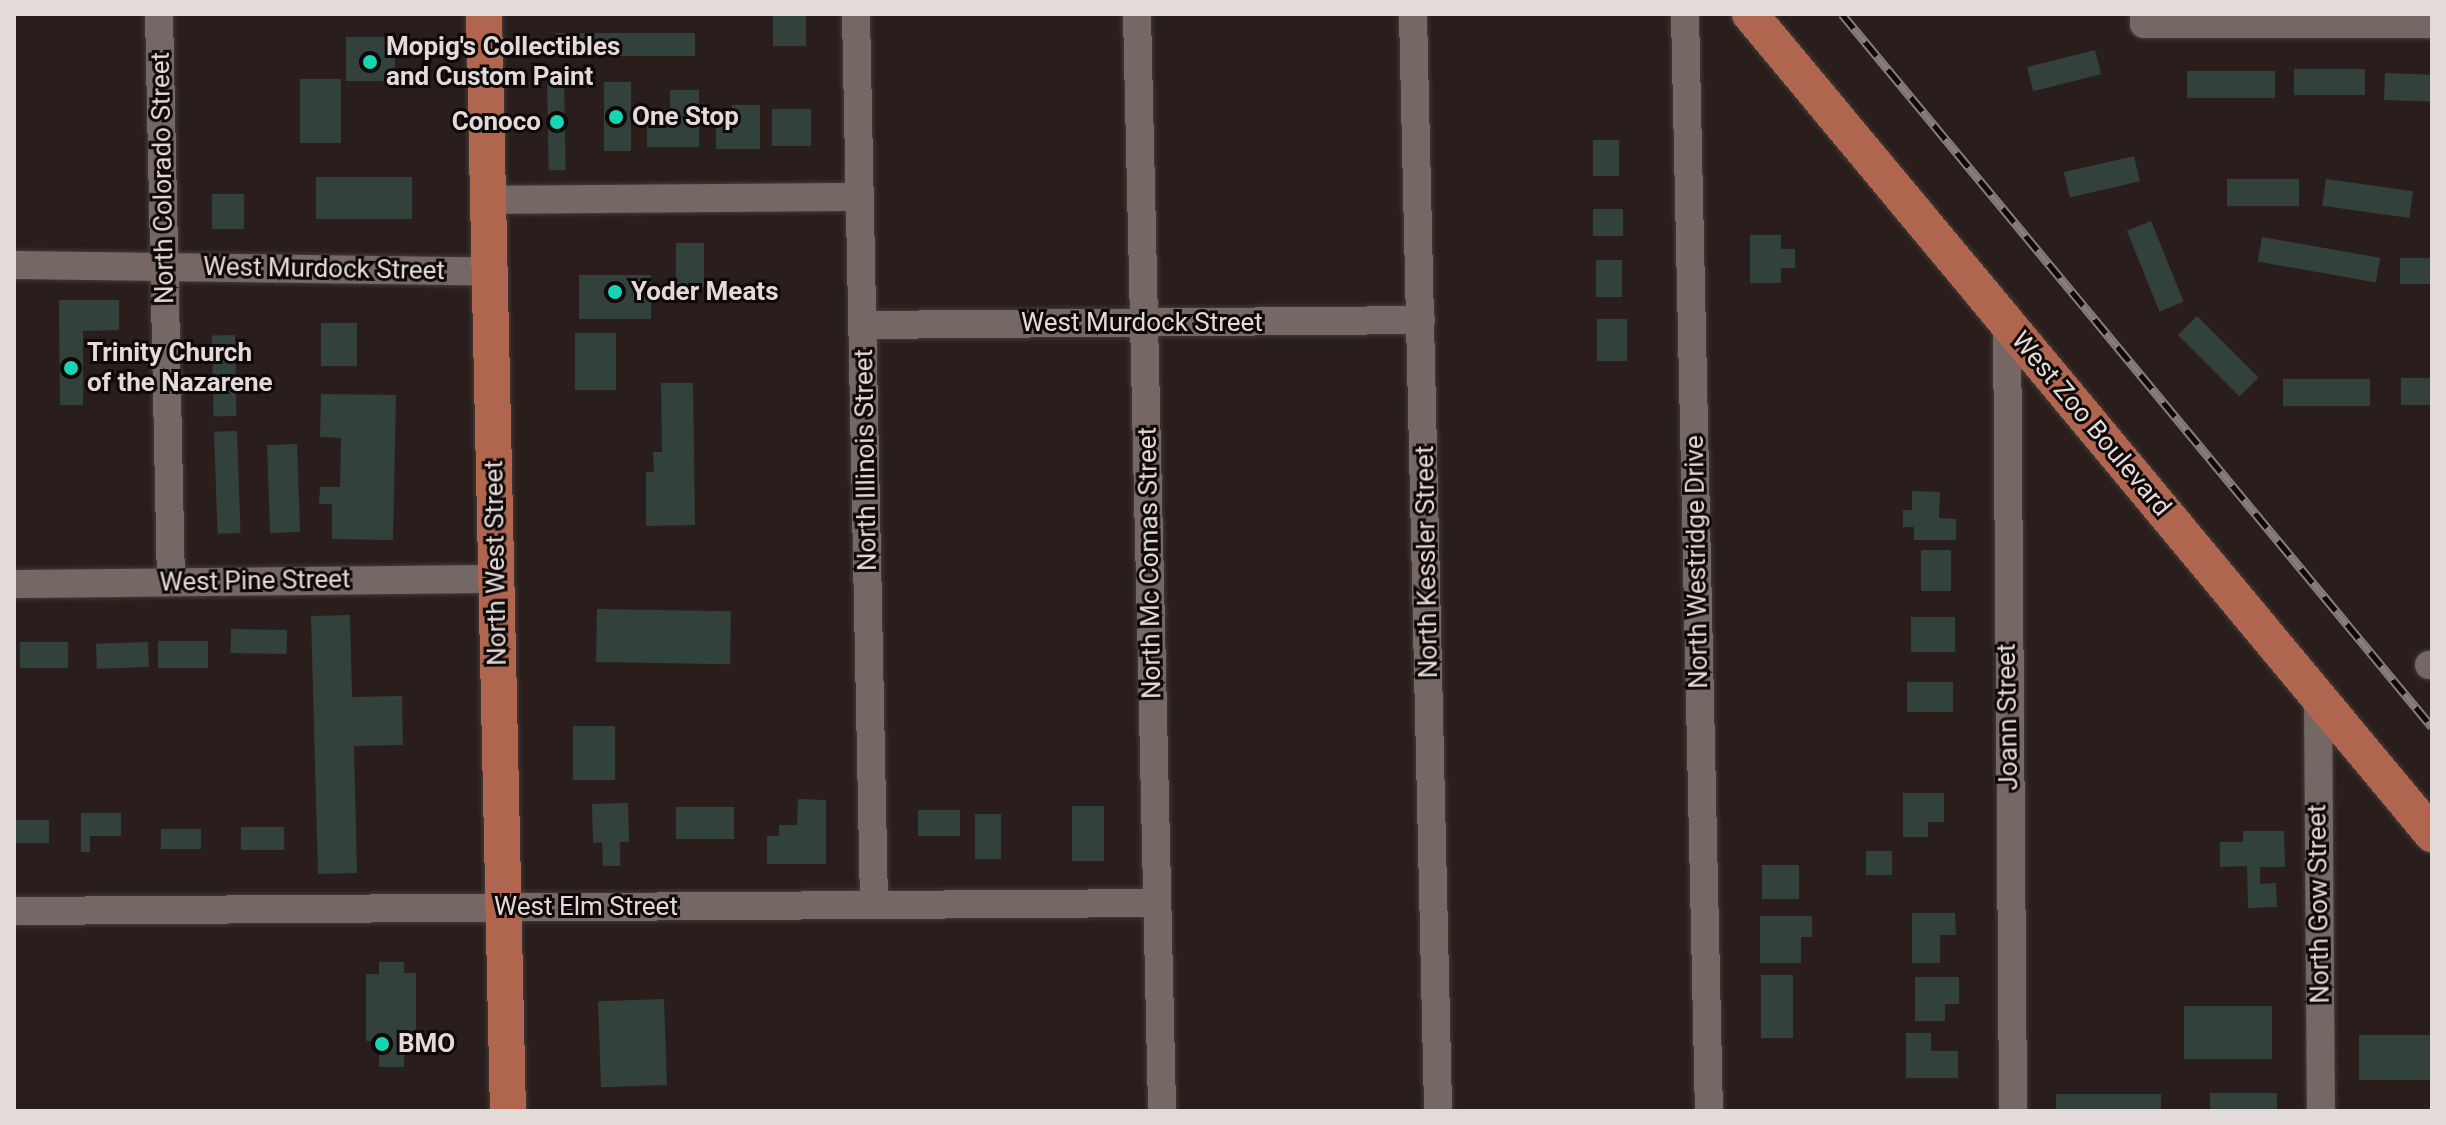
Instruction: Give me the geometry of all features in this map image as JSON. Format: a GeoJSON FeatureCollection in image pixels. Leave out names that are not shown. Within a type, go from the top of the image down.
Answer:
{"type":"FeatureCollection","features":[{"type":"Feature","properties":{"kind":"main road","name":"North West Street"},"geometry":{"type":"LineString","coordinates":[[484,14],[508,1111]]}},
{"type":"Feature","properties":{"kind":"main road","name":"West Zoo Boulevard"},"geometry":{"type":"LineString","coordinates":[[1750,14],[2432,834]]}},
{"type":"Feature","properties":{"kind":"street","name":"North Colorado Street"},"geometry":{"type":"LineString","coordinates":[[159,14],[171,582]]}},
{"type":"Feature","properties":{"kind":"street","name":"North Illinois Street"},"geometry":{"type":"LineString","coordinates":[[856,14],[874,905]]}},
{"type":"Feature","properties":{"kind":"street","name":"North Mc Comas Street"},"geometry":{"type":"LineString","coordinates":[[1137,14],[1162,1111]]}},
{"type":"Feature","properties":{"kind":"street","name":"North Kessler Street"},"geometry":{"type":"LineString","coordinates":[[1413,14],[1438,1111]]}},
{"type":"Feature","properties":{"kind":"street","name":"North Westridge Drive"},"geometry":{"type":"LineString","coordinates":[[1685,14],[1709,1111]]}},
{"type":"Feature","properties":{"kind":"street"},"geometry":{"type":"LineString","coordinates":[[2144,19],[2432,24]]}},
{"type":"Feature","properties":{"kind":"street"},"geometry":{"type":"LineString","coordinates":[[488,200],[860,197]]}},
{"type":"Feature","properties":{"kind":"street","name":"West Murdock Street"},"geometry":{"type":"LineString","coordinates":[[14,265],[490,272]]}},
{"type":"Feature","properties":{"kind":"street","name":"West Murdock Street"},"geometry":{"type":"LineString","coordinates":[[863,325],[1421,320]]}},
{"type":"Feature","properties":{"kind":"street","name":"Joann Street"},"geometry":{"type":"LineString","coordinates":[[2007,323],[2013,1111]]}},
{"type":"Feature","properties":{"kind":"street","name":"West Pine Street"},"geometry":{"type":"LineString","coordinates":[[14,584],[496,579]]}},
{"type":"Feature","properties":{"kind":"street","name":"North Gow Street"},"geometry":{"type":"LineString","coordinates":[[2318,697],[2321,1111]]}},
{"type":"Feature","properties":{"kind":"street","name":"West Elm Street"},"geometry":{"type":"LineString","coordinates":[[14,911],[1157,903]]}},
{"type":"Feature","properties":{"kind":"building"},"geometry":{"type":"Polygon","coordinates":[[[773,14],[806,14],[806,46],[773,46],[773,14]]]}},
{"type":"Feature","properties":{"kind":"building"},"geometry":{"type":"Polygon","coordinates":[[[555,33],[695,33],[695,56],[555,56],[555,33]]]}},
{"type":"Feature","properties":{"kind":"building"},"geometry":{"type":"Polygon","coordinates":[[[346,37],[395,37],[395,81],[346,81],[346,37]]]}},
{"type":"Feature","properties":{"kind":"building"},"geometry":{"type":"Polygon","coordinates":[[[2095,50],[2101,74],[2033,91],[2027,67],[2095,50]]]}},
{"type":"Feature","properties":{"kind":"building"},"geometry":{"type":"Polygon","coordinates":[[[2294,69],[2365,69],[2365,95],[2294,95],[2294,69]]]}},
{"type":"Feature","properties":{"kind":"building"},"geometry":{"type":"Polygon","coordinates":[[[2187,71],[2275,71],[2275,98],[2187,98],[2187,71]]]}},
{"type":"Feature","properties":{"kind":"building"},"geometry":{"type":"Polygon","coordinates":[[[2385,73],[2432,75],[2431,102],[2384,100],[2385,73]]]}},
{"type":"Feature","properties":{"kind":"building"},"geometry":{"type":"Polygon","coordinates":[[[547,76],[564,76],[566,170],[549,170],[547,76]]]}},
{"type":"Feature","properties":{"kind":"building"},"geometry":{"type":"Polygon","coordinates":[[[300,79],[341,79],[341,143],[300,143],[300,79]]]}},
{"type":"Feature","properties":{"kind":"building"},"geometry":{"type":"Polygon","coordinates":[[[604,82],[631,82],[631,151],[604,151],[604,82]]]}},
{"type":"Feature","properties":{"kind":"building"},"geometry":{"type":"Polygon","coordinates":[[[670,90],[699,90],[699,147],[647,147],[647,120],[670,120],[670,90]]]}},
{"type":"Feature","properties":{"kind":"building"},"geometry":{"type":"Polygon","coordinates":[[[732,105],[760,105],[760,149],[716,149],[716,119],[732,119],[732,105]]]}},
{"type":"Feature","properties":{"kind":"building"},"geometry":{"type":"Polygon","coordinates":[[[772,109],[811,109],[811,146],[772,146],[772,109]]]}},
{"type":"Feature","properties":{"kind":"building"},"geometry":{"type":"Polygon","coordinates":[[[1593,140],[1619,140],[1619,176],[1593,176],[1593,140]]]}},
{"type":"Feature","properties":{"kind":"building"},"geometry":{"type":"Polygon","coordinates":[[[2134,156],[2140,181],[2070,198],[2064,172],[2134,156]]]}},
{"type":"Feature","properties":{"kind":"building"},"geometry":{"type":"Polygon","coordinates":[[[316,177],[412,177],[412,219],[316,219],[316,177]]]}},
{"type":"Feature","properties":{"kind":"building"},"geometry":{"type":"Polygon","coordinates":[[[2227,179],[2299,179],[2299,206],[2227,206],[2227,179]]]}},
{"type":"Feature","properties":{"kind":"building"},"geometry":{"type":"Polygon","coordinates":[[[2326,179],[2413,191],[2409,218],[2322,206],[2326,179]]]}},
{"type":"Feature","properties":{"kind":"building"},"geometry":{"type":"Polygon","coordinates":[[[212,194],[244,194],[244,229],[212,229],[212,194]]]}},
{"type":"Feature","properties":{"kind":"building"},"geometry":{"type":"Polygon","coordinates":[[[1593,209],[1623,209],[1623,236],[1593,236],[1593,209]]]}},
{"type":"Feature","properties":{"kind":"building"},"geometry":{"type":"Polygon","coordinates":[[[2151,221],[2184,302],[2159,311],[2127,231],[2151,221]]]}},
{"type":"Feature","properties":{"kind":"building"},"geometry":{"type":"Polygon","coordinates":[[[1750,235],[1781,235],[1781,249],[1795,249],[1795,268],[1781,268],[1781,283],[1750,283],[1750,235]]]}},
{"type":"Feature","properties":{"kind":"building"},"geometry":{"type":"Polygon","coordinates":[[[2262,237],[2380,258],[2376,282],[2258,262],[2262,237]]]}},
{"type":"Feature","properties":{"kind":"building"},"geometry":{"type":"Polygon","coordinates":[[[676,243],[704,243],[704,287],[676,287],[676,243]]]}},
{"type":"Feature","properties":{"kind":"building"},"geometry":{"type":"Polygon","coordinates":[[[2400,258],[2432,258],[2432,284],[2400,284],[2400,258]]]}},
{"type":"Feature","properties":{"kind":"building"},"geometry":{"type":"Polygon","coordinates":[[[1596,260],[1622,260],[1622,297],[1596,297],[1596,260]]]}},
{"type":"Feature","properties":{"kind":"building"},"geometry":{"type":"Polygon","coordinates":[[[579,275],[651,275],[651,319],[579,319],[579,275]]]}},
{"type":"Feature","properties":{"kind":"building","name":"Trinity Church of the Nazarene"},"geometry":{"type":"Polygon","coordinates":[[[59,300],[119,300],[119,330],[83,331],[83,405],[60,405],[59,300]]]}},
{"type":"Feature","properties":{"kind":"building"},"geometry":{"type":"Polygon","coordinates":[[[2197,316],[2259,378],[2239,397],[2178,335],[2197,316]]]}},
{"type":"Feature","properties":{"kind":"building"},"geometry":{"type":"Polygon","coordinates":[[[1597,319],[1627,319],[1627,361],[1597,361],[1597,319]]]}},
{"type":"Feature","properties":{"kind":"building"},"geometry":{"type":"Polygon","coordinates":[[[321,323],[357,323],[357,366],[321,366],[321,323]]]}},
{"type":"Feature","properties":{"kind":"building"},"geometry":{"type":"Polygon","coordinates":[[[575,333],[616,333],[616,390],[575,390],[575,333]]]}},
{"type":"Feature","properties":{"kind":"building"},"geometry":{"type":"Polygon","coordinates":[[[212,335],[235,335],[236,416],[213,416],[212,335]]]}},
{"type":"Feature","properties":{"kind":"building"},"geometry":{"type":"Polygon","coordinates":[[[2401,378],[2432,378],[2432,405],[2401,405],[2401,378]]]}},
{"type":"Feature","properties":{"kind":"building"},"geometry":{"type":"Polygon","coordinates":[[[2283,379],[2370,379],[2370,406],[2283,406],[2283,379]]]}},
{"type":"Feature","properties":{"kind":"building"},"geometry":{"type":"Polygon","coordinates":[[[661,383],[693,383],[695,525],[646,526],[646,472],[654,472],[653,452],[662,452],[661,383]]]}},
{"type":"Feature","properties":{"kind":"building"},"geometry":{"type":"Polygon","coordinates":[[[321,394],[396,395],[393,540],[332,539],[332,504],[319,504],[320,487],[340,487],[341,438],[320,437],[321,394]]]}},
{"type":"Feature","properties":{"kind":"building"},"geometry":{"type":"Polygon","coordinates":[[[237,431],[241,533],[218,534],[214,432],[237,431]]]}},
{"type":"Feature","properties":{"kind":"building"},"geometry":{"type":"Polygon","coordinates":[[[297,444],[300,532],[270,533],[267,445],[297,444]]]}},
{"type":"Feature","properties":{"kind":"building"},"geometry":{"type":"Polygon","coordinates":[[[1912,491],[1940,492],[1939,518],[1956,519],[1956,540],[1914,540],[1914,527],[1903,527],[1903,510],[1912,510],[1912,491]]]}},
{"type":"Feature","properties":{"kind":"building"},"geometry":{"type":"Polygon","coordinates":[[[1921,550],[1951,550],[1951,591],[1921,591],[1921,550]]]}},
{"type":"Feature","properties":{"kind":"building"},"geometry":{"type":"Polygon","coordinates":[[[597,609],[731,611],[730,664],[596,662],[597,609]]]}},
{"type":"Feature","properties":{"kind":"building"},"geometry":{"type":"Polygon","coordinates":[[[350,615],[352,697],[402,696],[403,745],[354,746],[357,873],[318,874],[311,616],[350,615]]]}},
{"type":"Feature","properties":{"kind":"building"},"geometry":{"type":"Polygon","coordinates":[[[1911,617],[1955,617],[1955,652],[1911,652],[1911,617]]]}},
{"type":"Feature","properties":{"kind":"building"},"geometry":{"type":"Polygon","coordinates":[[[231,629],[287,630],[287,654],[231,653],[231,629]]]}},
{"type":"Feature","properties":{"kind":"building"},"geometry":{"type":"Polygon","coordinates":[[[158,641],[208,641],[208,668],[158,668],[158,641]]]}},
{"type":"Feature","properties":{"kind":"building"},"geometry":{"type":"Polygon","coordinates":[[[20,642],[68,642],[68,668],[20,668],[20,642]]]}},
{"type":"Feature","properties":{"kind":"building"},"geometry":{"type":"Polygon","coordinates":[[[148,642],[149,667],[97,669],[96,644],[148,642]]]}},
{"type":"Feature","properties":{"kind":"building"},"geometry":{"type":"Polygon","coordinates":[[[1907,682],[1953,682],[1953,712],[1907,712],[1907,682]]]}},
{"type":"Feature","properties":{"kind":"building"},"geometry":{"type":"Polygon","coordinates":[[[573,726],[615,726],[615,780],[573,780],[573,726]]]}},
{"type":"Feature","properties":{"kind":"building"},"geometry":{"type":"Polygon","coordinates":[[[1903,793],[1944,793],[1944,822],[1928,822],[1928,837],[1903,837],[1903,793]]]}},
{"type":"Feature","properties":{"kind":"building"},"geometry":{"type":"Polygon","coordinates":[[[798,799],[826,800],[826,864],[767,864],[767,836],[779,836],[779,825],[797,825],[798,799]]]}},
{"type":"Feature","properties":{"kind":"building"},"geometry":{"type":"Polygon","coordinates":[[[628,803],[629,842],[620,842],[620,866],[603,866],[602,842],[593,843],[592,804],[628,803]]]}},
{"type":"Feature","properties":{"kind":"building"},"geometry":{"type":"Polygon","coordinates":[[[1072,806],[1104,806],[1104,861],[1072,861],[1072,806]]]}},
{"type":"Feature","properties":{"kind":"building"},"geometry":{"type":"Polygon","coordinates":[[[676,807],[734,807],[734,839],[676,839],[676,807]]]}},
{"type":"Feature","properties":{"kind":"building"},"geometry":{"type":"Polygon","coordinates":[[[918,810],[960,810],[960,836],[918,836],[918,810]]]}},
{"type":"Feature","properties":{"kind":"building"},"geometry":{"type":"Polygon","coordinates":[[[81,813],[121,813],[121,836],[90,836],[90,852],[81,852],[81,813]]]}},
{"type":"Feature","properties":{"kind":"building"},"geometry":{"type":"Polygon","coordinates":[[[975,814],[1001,814],[1001,859],[975,859],[975,814]]]}},
{"type":"Feature","properties":{"kind":"building"},"geometry":{"type":"Polygon","coordinates":[[[14,820],[49,820],[49,843],[14,843],[14,820]]]}},
{"type":"Feature","properties":{"kind":"building"},"geometry":{"type":"Polygon","coordinates":[[[241,827],[284,827],[284,850],[241,850],[241,827]]]}},
{"type":"Feature","properties":{"kind":"building"},"geometry":{"type":"Polygon","coordinates":[[[161,829],[201,829],[201,849],[161,849],[161,829]]]}},
{"type":"Feature","properties":{"kind":"building"},"geometry":{"type":"Polygon","coordinates":[[[2243,831],[2284,831],[2285,867],[2260,867],[2260,884],[2276,883],[2277,907],[2248,908],[2247,866],[2220,867],[2220,842],[2243,842],[2243,831]]]}},
{"type":"Feature","properties":{"kind":"building"},"geometry":{"type":"Polygon","coordinates":[[[1866,851],[1892,851],[1892,875],[1866,875],[1866,851]]]}},
{"type":"Feature","properties":{"kind":"building"},"geometry":{"type":"Polygon","coordinates":[[[1762,865],[1799,865],[1799,899],[1762,899],[1762,865]]]}},
{"type":"Feature","properties":{"kind":"building"},"geometry":{"type":"Polygon","coordinates":[[[1912,913],[1955,913],[1956,935],[1940,935],[1940,963],[1912,963],[1912,913]]]}},
{"type":"Feature","properties":{"kind":"building"},"geometry":{"type":"Polygon","coordinates":[[[1760,916],[1812,916],[1812,937],[1801,937],[1801,963],[1760,963],[1760,916]]]}},
{"type":"Feature","properties":{"kind":"building"},"geometry":{"type":"Polygon","coordinates":[[[379,962],[404,962],[404,973],[416,973],[416,1040],[404,1040],[404,1067],[379,1067],[379,1041],[366,1041],[366,974],[379,974],[379,962]]]}},
{"type":"Feature","properties":{"kind":"building"},"geometry":{"type":"Polygon","coordinates":[[[1761,975],[1793,975],[1793,1038],[1761,1038],[1761,975]]]}},
{"type":"Feature","properties":{"kind":"building"},"geometry":{"type":"Polygon","coordinates":[[[1915,977],[1959,977],[1959,1004],[1945,1004],[1945,1021],[1915,1021],[1915,977]]]}},
{"type":"Feature","properties":{"kind":"building"},"geometry":{"type":"Polygon","coordinates":[[[664,999],[667,1085],[601,1087],[598,1001],[664,999]]]}},
{"type":"Feature","properties":{"kind":"building"},"geometry":{"type":"Polygon","coordinates":[[[2184,1006],[2272,1006],[2272,1059],[2184,1059],[2184,1006]]]}},
{"type":"Feature","properties":{"kind":"building"},"geometry":{"type":"Polygon","coordinates":[[[1906,1033],[1931,1033],[1931,1051],[1958,1051],[1958,1078],[1906,1078],[1906,1033]]]}},
{"type":"Feature","properties":{"kind":"building"},"geometry":{"type":"Polygon","coordinates":[[[2359,1035],[2432,1035],[2432,1080],[2359,1080],[2359,1035]]]}},
{"type":"Feature","properties":{"kind":"building"},"geometry":{"type":"Polygon","coordinates":[[[2210,1093],[2277,1093],[2277,1111],[2210,1111],[2210,1093]]]}},
{"type":"Feature","properties":{"kind":"building"},"geometry":{"type":"Polygon","coordinates":[[[2056,1094],[2161,1094],[2161,1111],[2056,1111],[2056,1094]]]}},
{"type":"Feature","properties":{"kind":"railway"},"geometry":{"type":"LineString","coordinates":[[1842,14],[2432,727]]}},
{"type":"Feature","properties":{"kind":"place","name":"Mopig's Collectibles and Custom Paint"},"geometry":{"type":"Point","coordinates":[370,62]}},
{"type":"Feature","properties":{"kind":"place","name":"One Stop"},"geometry":{"type":"Point","coordinates":[616,117]}},
{"type":"Feature","properties":{"kind":"place","name":"Conoco"},"geometry":{"type":"Point","coordinates":[557,122]}},
{"type":"Feature","properties":{"kind":"place","name":"Yoder Meats"},"geometry":{"type":"Point","coordinates":[615,292]}},
{"type":"Feature","properties":{"kind":"place","name":"Trinity Church of the Nazarene"},"geometry":{"type":"Point","coordinates":[71,368]}},
{"type":"Feature","properties":{"kind":"place","name":"BMO"},"geometry":{"type":"Point","coordinates":[382,1044]}}]}
